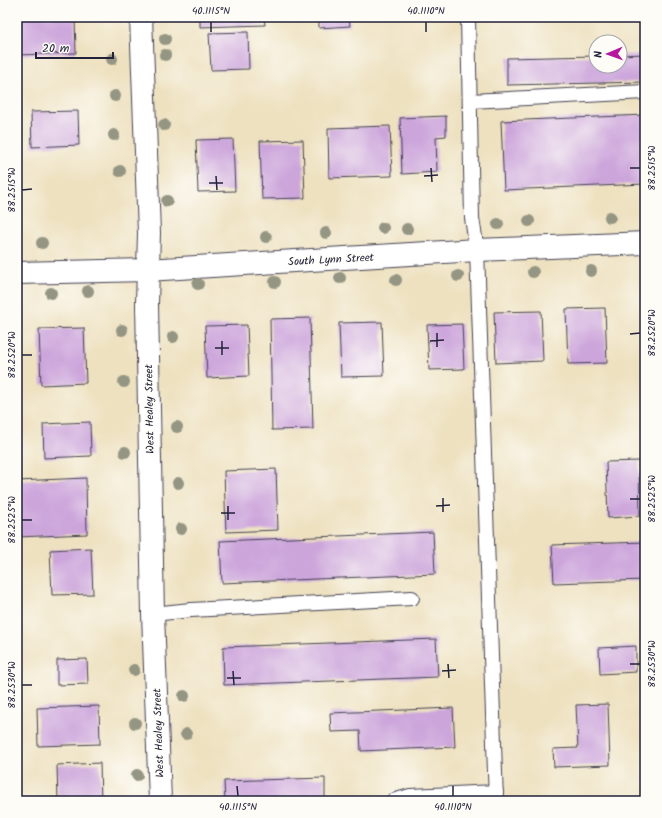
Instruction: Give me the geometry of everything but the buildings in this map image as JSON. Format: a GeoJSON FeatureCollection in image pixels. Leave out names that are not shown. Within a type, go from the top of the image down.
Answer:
{"type":"FeatureCollection","features":[{"type":"Feature","properties":{"kind":"street","name":"West Healey Street"},"geometry":{"type":"LineString","coordinates":[[141,17],[149,234],[147,270],[153,614],[160,801]]}},
{"type":"Feature","properties":{"kind":"street","name":"South Lynn Street"},"geometry":{"type":"LineString","coordinates":[[17,273],[147,270],[477,250],[645,243]]}},
{"type":"Feature","properties":{"kind":"lane"},"geometry":{"type":"LineString","coordinates":[[393,801],[410,796],[496,796],[477,250],[472,218],[468,17]]}},
{"type":"Feature","properties":{"kind":"lane"},"geometry":{"type":"LineString","coordinates":[[470,101],[645,92]]}},
{"type":"Feature","properties":{"kind":"lane"},"geometry":{"type":"LineString","coordinates":[[153,614],[191,610],[412,598]]}}]}
